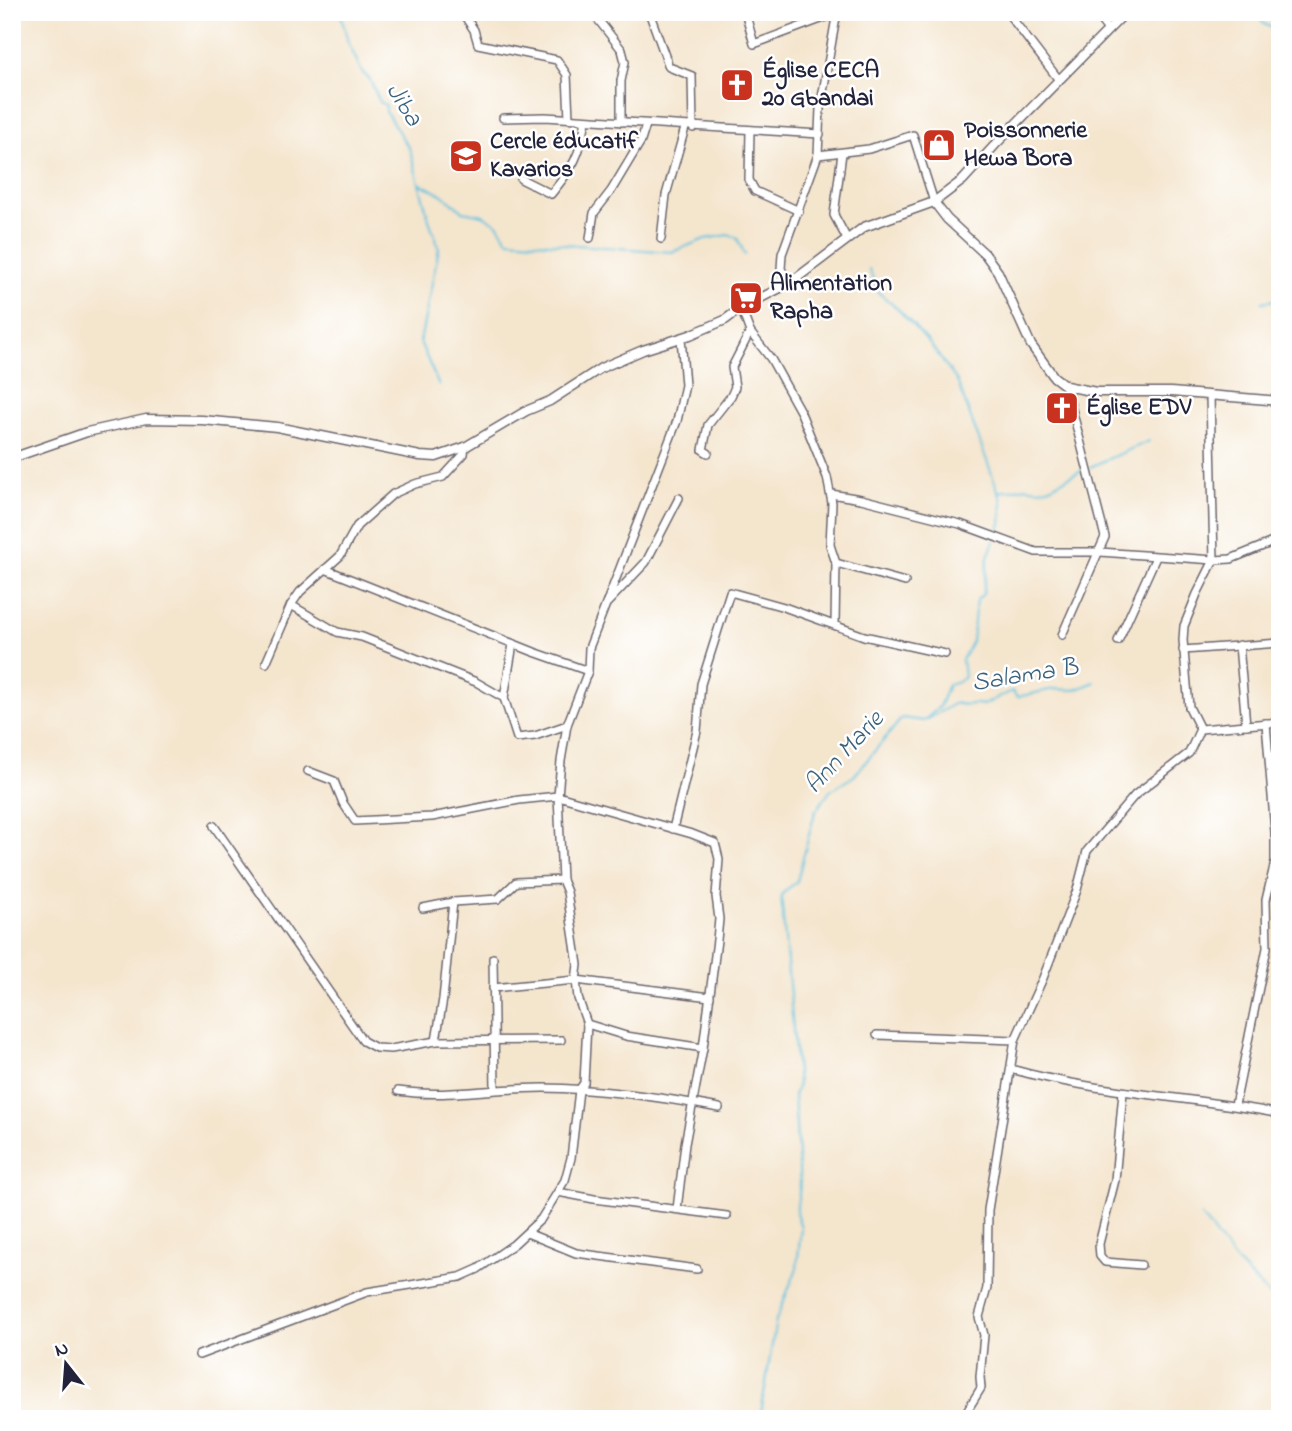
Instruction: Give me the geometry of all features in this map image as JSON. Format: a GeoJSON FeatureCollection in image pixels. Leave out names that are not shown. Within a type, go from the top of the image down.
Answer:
{"type":"FeatureCollection","features":[{"type":"Feature","properties":{"kind":"street"},"geometry":{"type":"LineString","coordinates":[[462,12],[474,30],[478,44],[557,60],[567,75],[569,118]]}},
{"type":"Feature","properties":{"kind":"street"},"geometry":{"type":"LineString","coordinates":[[592,12],[622,51],[625,62],[621,81],[621,122]]}},
{"type":"Feature","properties":{"kind":"street"},"geometry":{"type":"LineString","coordinates":[[649,12],[669,67],[692,76],[689,128],[666,195],[662,239]]}},
{"type":"Feature","properties":{"kind":"street"},"geometry":{"type":"LineString","coordinates":[[745,12],[754,44],[837,13]]}},
{"type":"Feature","properties":{"kind":"street"},"geometry":{"type":"LineString","coordinates":[[1007,12],[1059,80]]}},
{"type":"Feature","properties":{"kind":"street"},"geometry":{"type":"LineString","coordinates":[[1094,12],[1108,30]]}},
{"type":"Feature","properties":{"kind":"street"},"geometry":{"type":"LineString","coordinates":[[12,458],[87,432],[146,419],[202,420],[277,427],[420,456],[436,457],[465,447],[526,411],[550,401],[601,368],[725,320],[741,308],[790,283],[864,227],[934,202],[963,180],[1126,12]]}},
{"type":"Feature","properties":{"kind":"street"},"geometry":{"type":"LineString","coordinates":[[790,283],[781,269],[782,254],[818,155],[825,69],[837,13]]}},
{"type":"Feature","properties":{"kind":"street"},"geometry":{"type":"LineString","coordinates":[[503,118],[569,118],[689,128],[820,134]]}},
{"type":"Feature","properties":{"kind":"street"},"geometry":{"type":"LineString","coordinates":[[521,179],[551,194],[568,173],[581,149],[586,120]]}},
{"type":"Feature","properties":{"kind":"street"},"geometry":{"type":"LineString","coordinates":[[590,238],[594,213],[611,191],[641,141],[646,125]]}},
{"type":"Feature","properties":{"kind":"street"},"geometry":{"type":"LineString","coordinates":[[750,130],[749,180],[755,191],[799,211]]}},
{"type":"Feature","properties":{"kind":"street"},"geometry":{"type":"LineString","coordinates":[[818,155],[888,145],[913,135],[934,202],[947,219],[985,254],[998,272],[1031,345],[1054,377],[1066,386],[1096,392],[1171,392],[1280,401]]}},
{"type":"Feature","properties":{"kind":"street"},"geometry":{"type":"LineString","coordinates":[[842,153],[834,215],[847,239]]}},
{"type":"Feature","properties":{"kind":"street"},"geometry":{"type":"LineString","coordinates":[[741,308],[750,332],[771,359],[801,413],[827,477],[831,494],[830,545],[836,564],[835,625]]}},
{"type":"Feature","properties":{"kind":"street"},"geometry":{"type":"LineString","coordinates":[[708,453],[703,450],[708,425],[731,396],[735,387],[732,367],[750,332]]}},
{"type":"Feature","properties":{"kind":"street"},"geometry":{"type":"LineString","coordinates":[[199,1355],[367,1292],[460,1277],[478,1269],[527,1233],[541,1219],[565,1180],[571,1158],[579,1090],[584,1083],[587,1024],[578,998],[578,965],[567,892],[562,880],[558,796],[567,724],[588,671],[589,648],[677,421],[685,385],[681,338]]}},
{"type":"Feature","properties":{"kind":"street"},"geometry":{"type":"LineString","coordinates":[[1062,635],[1105,537],[1066,386]]}},
{"type":"Feature","properties":{"kind":"street"},"geometry":{"type":"LineString","coordinates":[[1200,729],[1189,707],[1184,626],[1196,594],[1214,560],[1210,396]]}},
{"type":"Feature","properties":{"kind":"street"},"geometry":{"type":"LineString","coordinates":[[266,663],[291,605],[300,592],[340,556],[357,526],[393,494],[415,484],[443,477],[464,454],[465,447]]}},
{"type":"Feature","properties":{"kind":"street"},"geometry":{"type":"LineString","coordinates":[[831,494],[960,524],[1036,552],[1100,551],[1214,560],[1231,559],[1280,539]]}},
{"type":"Feature","properties":{"kind":"street"},"geometry":{"type":"LineString","coordinates":[[606,605],[646,562],[679,498]]}},
{"type":"Feature","properties":{"kind":"street"},"geometry":{"type":"LineString","coordinates":[[1118,641],[1156,557]]}},
{"type":"Feature","properties":{"kind":"street"},"geometry":{"type":"LineString","coordinates":[[836,564],[905,582]]}},
{"type":"Feature","properties":{"kind":"street"},"geometry":{"type":"LineString","coordinates":[[325,569],[588,671]]}},
{"type":"Feature","properties":{"kind":"street"},"geometry":{"type":"LineString","coordinates":[[673,829],[697,731],[701,684],[730,592],[864,636],[945,654]]}},
{"type":"Feature","properties":{"kind":"street"},"geometry":{"type":"LineString","coordinates":[[291,605],[337,632],[362,637],[476,681],[505,698]]}},
{"type":"Feature","properties":{"kind":"street"},"geometry":{"type":"LineString","coordinates":[[1184,650],[1280,643]]}},
{"type":"Feature","properties":{"kind":"street"},"geometry":{"type":"LineString","coordinates":[[513,644],[505,698],[517,738],[535,736],[567,724]]}},
{"type":"Feature","properties":{"kind":"street"},"geometry":{"type":"LineString","coordinates":[[1239,645],[1246,725]]}},
{"type":"Feature","properties":{"kind":"street"},"geometry":{"type":"LineString","coordinates":[[1200,729],[1280,722]]}},
{"type":"Feature","properties":{"kind":"street"},"geometry":{"type":"LineString","coordinates":[[1235,1105],[1267,948],[1266,900],[1275,862],[1266,723]]}},
{"type":"Feature","properties":{"kind":"street"},"geometry":{"type":"LineString","coordinates":[[962,1419],[981,1388],[984,1335],[979,1317],[987,1288],[988,1210],[1015,1040],[1043,978],[1077,890],[1087,851],[1135,795],[1189,753],[1200,729]]}},
{"type":"Feature","properties":{"kind":"street"},"geometry":{"type":"LineString","coordinates":[[308,771],[334,781],[343,803],[355,821],[432,817],[519,800],[558,796],[715,843],[719,859],[716,897],[719,919],[703,1048],[677,1209]]}},
{"type":"Feature","properties":{"kind":"street"},"geometry":{"type":"LineString","coordinates":[[214,826],[363,1041],[376,1048],[391,1049],[436,1041],[561,1040]]}},
{"type":"Feature","properties":{"kind":"street"},"geometry":{"type":"LineString","coordinates":[[423,908],[453,902],[498,899],[516,882],[562,880]]}},
{"type":"Feature","properties":{"kind":"street"},"geometry":{"type":"LineString","coordinates":[[436,1041],[453,902]]}},
{"type":"Feature","properties":{"kind":"street"},"geometry":{"type":"LineString","coordinates":[[493,958],[495,1090]]}},
{"type":"Feature","properties":{"kind":"street"},"geometry":{"type":"LineString","coordinates":[[493,988],[576,980],[710,997]]}},
{"type":"Feature","properties":{"kind":"street"},"geometry":{"type":"LineString","coordinates":[[587,1024],[626,1036],[703,1048]]}},
{"type":"Feature","properties":{"kind":"street"},"geometry":{"type":"LineString","coordinates":[[877,1035],[1015,1040]]}},
{"type":"Feature","properties":{"kind":"street"},"geometry":{"type":"LineString","coordinates":[[1011,1069],[1103,1090],[1235,1105],[1280,1114]]}},
{"type":"Feature","properties":{"kind":"street"},"geometry":{"type":"LineString","coordinates":[[398,1091],[450,1094],[495,1090],[579,1090],[719,1108]]}},
{"type":"Feature","properties":{"kind":"street"},"geometry":{"type":"LineString","coordinates":[[1123,1092],[1115,1180],[1099,1244],[1100,1256],[1105,1262],[1141,1265]]}},
{"type":"Feature","properties":{"kind":"street"},"geometry":{"type":"LineString","coordinates":[[558,1192],[727,1216]]}},
{"type":"Feature","properties":{"kind":"street"},"geometry":{"type":"LineString","coordinates":[[527,1233],[576,1253],[697,1269]]}},
{"type":"Feature","properties":{"kind":"waterway","name":"Jiba"},"geometry":{"type":"LineString","coordinates":[[340,12],[348,42],[362,72],[370,80],[380,102],[386,106],[386,112],[410,150],[439,248],[420,342],[439,386]]}},
{"type":"Feature","properties":{"kind":"waterway"},"geometry":{"type":"LineString","coordinates":[[1254,12],[1264,24],[1280,32]]}},
{"type":"Feature","properties":{"kind":"waterway"},"geometry":{"type":"LineString","coordinates":[[419,183],[441,194],[463,211],[483,215],[497,224],[508,240],[672,252],[705,239],[728,235],[737,238],[745,255]]}},
{"type":"Feature","properties":{"kind":"waterway","name":"Ann Marie"},"geometry":{"type":"LineString","coordinates":[[869,269],[879,293],[899,310],[930,344],[957,381],[1002,501],[1001,524],[996,536]]}},
{"type":"Feature","properties":{"kind":"waterway"},"geometry":{"type":"LineString","coordinates":[[1262,302],[1280,299]]}},
{"type":"Feature","properties":{"kind":"waterway"},"geometry":{"type":"LineString","coordinates":[[1090,467],[1149,441]]}},
{"type":"Feature","properties":{"kind":"waterway"},"geometry":{"type":"LineString","coordinates":[[998,492],[1027,487],[1048,488],[1084,469]]}},
{"type":"Feature","properties":{"kind":"waterway","name":"Ann Marie"},"geometry":{"type":"LineString","coordinates":[[925,720],[939,707],[948,685],[964,677],[962,660],[972,641],[976,601],[983,594],[988,557],[994,541]]}},
{"type":"Feature","properties":{"kind":"waterway","name":"Salama B"},"geometry":{"type":"LineString","coordinates":[[928,719],[955,703],[983,705],[1012,691],[1017,697],[1054,689],[1075,690],[1095,682]]}},
{"type":"Feature","properties":{"kind":"waterway","name":"Ann Marie"},"geometry":{"type":"LineString","coordinates":[[760,1419],[776,1320],[797,1268],[801,1227],[796,1213],[800,1185],[794,1096],[798,1084],[781,895],[797,881],[815,812],[830,791],[854,776],[902,718],[924,721]]}},
{"type":"Feature","properties":{"kind":"waterway"},"geometry":{"type":"LineString","coordinates":[[1201,1216],[1238,1264],[1280,1306]]}},
{"type":"Feature","properties":{"kind":"place","name":"Église CECA 20 Gbandai"},"geometry":{"type":"Point","coordinates":[737,85]}},
{"type":"Feature","properties":{"kind":"place","name":"Poissonnerie Hewa Bora"},"geometry":{"type":"Point","coordinates":[939,145]}},
{"type":"Feature","properties":{"kind":"place","name":"Cercle éducatif Kavarios"},"geometry":{"type":"Point","coordinates":[466,156]}},
{"type":"Feature","properties":{"kind":"place","name":"Alimentation Rapha"},"geometry":{"type":"Point","coordinates":[746,298]}},
{"type":"Feature","properties":{"kind":"place","name":"Église EDV"},"geometry":{"type":"Point","coordinates":[1062,408]}}]}
